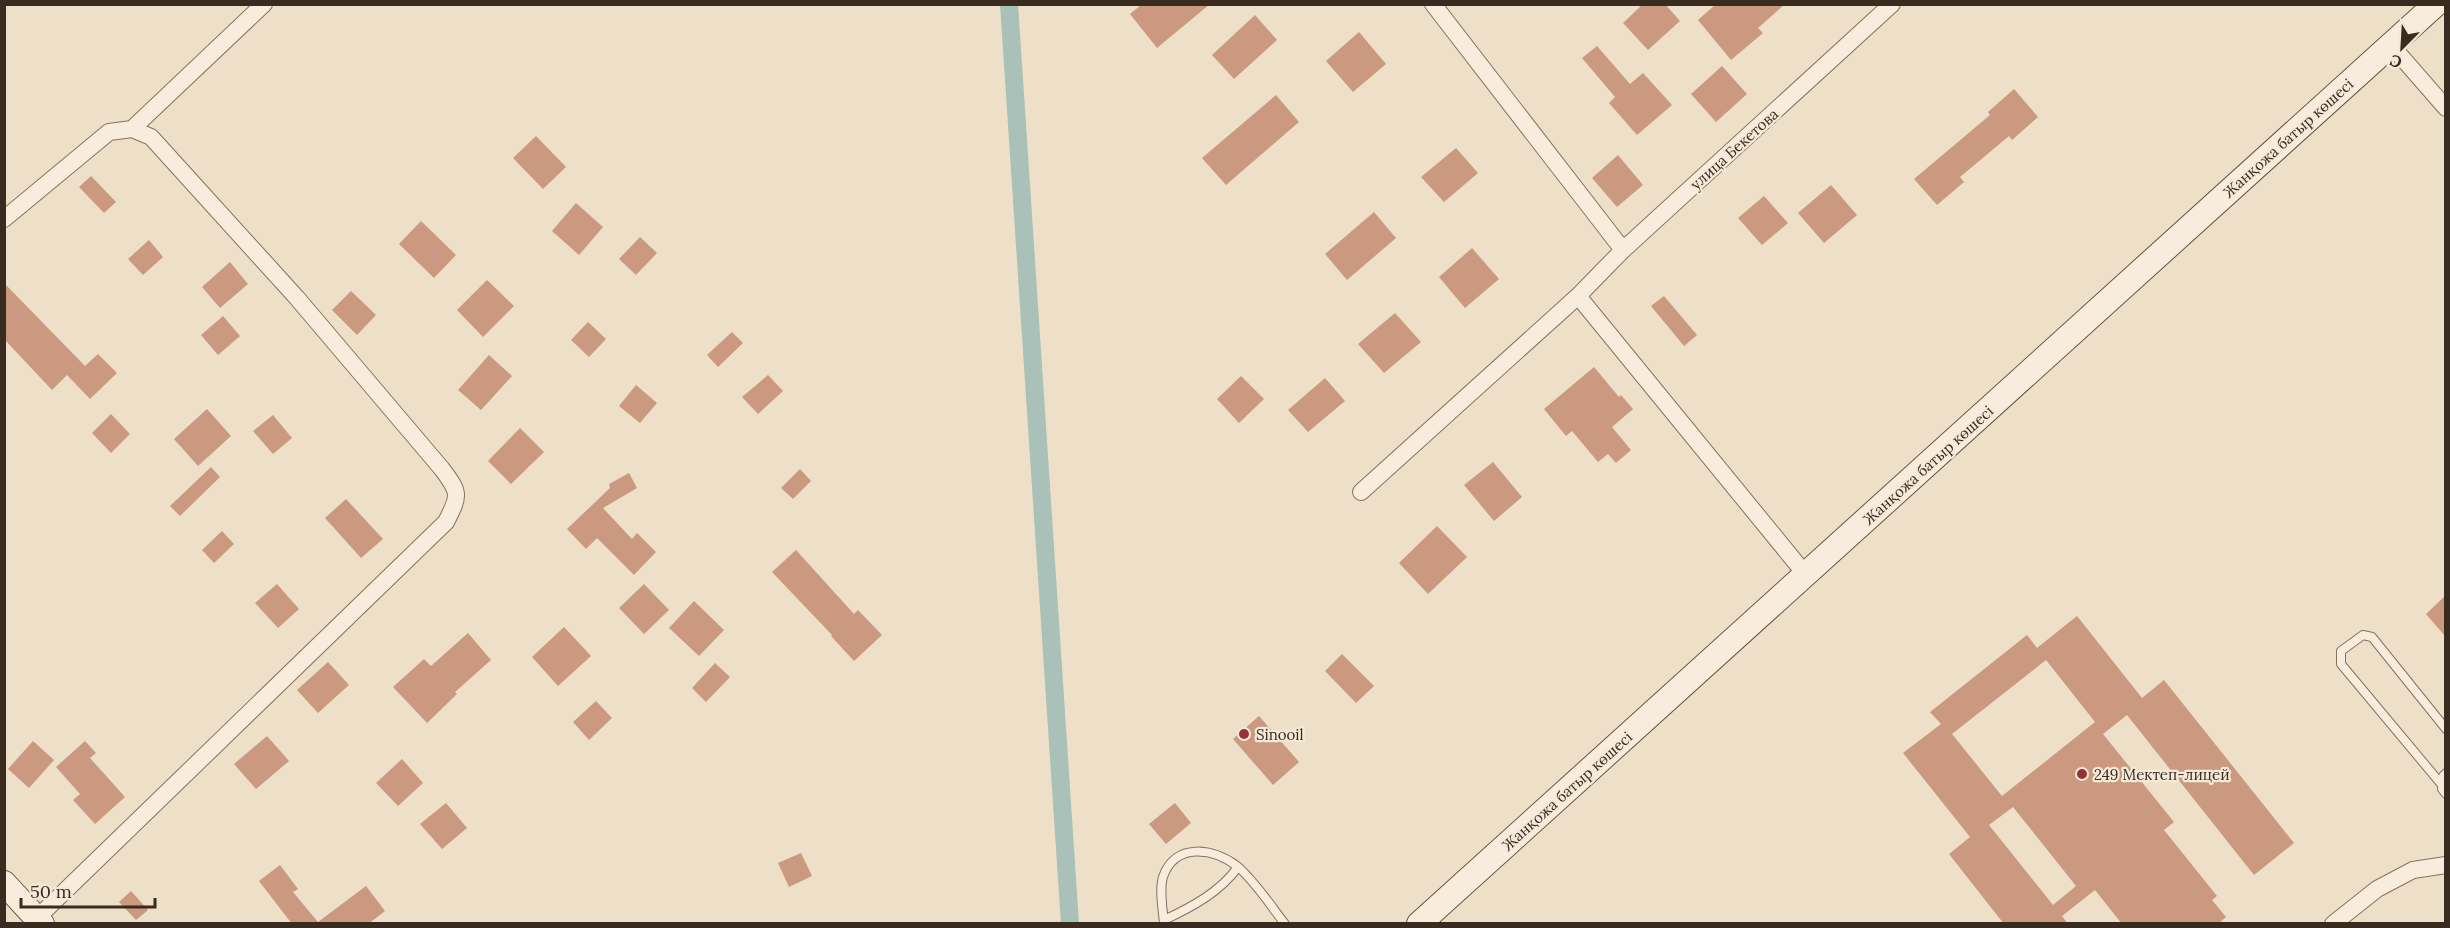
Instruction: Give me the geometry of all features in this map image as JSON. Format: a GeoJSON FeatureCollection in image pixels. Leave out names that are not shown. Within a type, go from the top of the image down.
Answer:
{"type":"FeatureCollection","features":[{"type":"Feature","properties":{"kind":"street"},"geometry":{"type":"LineString","coordinates":[[132,129],[264,4]]}},
{"type":"Feature","properties":{"kind":"street"},"geometry":{"type":"LineString","coordinates":[[1433,4],[1623,250]]}},
{"type":"Feature","properties":{"kind":"street","name":"улица Бекетова"},"geometry":{"type":"LineString","coordinates":[[1361,492],[1578,296],[1623,250],[1892,4]]}},
{"type":"Feature","properties":{"kind":"street","name":"Жанқожа батыр көшесі"},"geometry":{"type":"LineString","coordinates":[[1419,924],[2436,4]]}},
{"type":"Feature","properties":{"kind":"street"},"geometry":{"type":"LineString","coordinates":[[2391,45],[2445,108]]}},
{"type":"Feature","properties":{"kind":"street"},"geometry":{"type":"LineString","coordinates":[[4,883],[39,921],[447,522],[458,501],[457,488],[442,469],[297,298],[151,137],[132,129],[110,132],[5,217]]}},
{"type":"Feature","properties":{"kind":"street"},"geometry":{"type":"LineString","coordinates":[[1578,296],[1806,575]]}},
{"type":"Feature","properties":{"kind":"street"},"geometry":{"type":"LineString","coordinates":[[2333,924],[2377,889],[2413,870],[2445,865]]}},
{"type":"Feature","properties":{"kind":"lane"},"geometry":{"type":"LineString","coordinates":[[2442,784],[2341,664],[2341,651],[2363,635],[2372,637],[2445,729]]}},
{"type":"Feature","properties":{"kind":"lane"},"geometry":{"type":"LineString","coordinates":[[2445,773],[2442,784],[2445,794]]}},
{"type":"Feature","properties":{"kind":"lane"},"geometry":{"type":"LineString","coordinates":[[1238,867],[1228,882],[1164,922],[1162,878],[1170,865],[1184,852],[1202,850],[1223,857],[1238,867],[1285,924]]}},
{"type":"Feature","properties":{"kind":"building"},"geometry":{"type":"Polygon","coordinates":[[[1142,4],[1210,4],[1157,48],[1130,14],[1142,4]]]}},
{"type":"Feature","properties":{"kind":"building"},"geometry":{"type":"Polygon","coordinates":[[[1643,4],[1665,4],[1680,21],[1648,50],[1623,23],[1643,4]]]}},
{"type":"Feature","properties":{"kind":"building"},"geometry":{"type":"Polygon","coordinates":[[[1716,4],[1785,4],[1758,28],[1763,33],[1731,60],[1698,20],[1716,4]]]}},
{"type":"Feature","properties":{"kind":"building"},"geometry":{"type":"Polygon","coordinates":[[[1255,15],[1277,40],[1234,79],[1212,55],[1255,15]]]}},
{"type":"Feature","properties":{"kind":"building"},"geometry":{"type":"Polygon","coordinates":[[[1359,32],[1386,64],[1353,92],[1326,61],[1359,32]]]}},
{"type":"Feature","properties":{"kind":"building"},"geometry":{"type":"Polygon","coordinates":[[[1597,46],[1630,84],[1643,73],[1672,105],[1637,135],[1609,103],[1615,97],[1582,58],[1597,46]]]}},
{"type":"Feature","properties":{"kind":"building"},"geometry":{"type":"Polygon","coordinates":[[[1722,66],[1747,94],[1716,122],[1691,94],[1722,66]]]}},
{"type":"Feature","properties":{"kind":"building"},"geometry":{"type":"Polygon","coordinates":[[[2014,89],[2038,117],[2012,140],[2009,136],[1960,177],[1964,182],[1937,205],[1914,179],[1990,115],[1988,112],[2014,89]]]}},
{"type":"Feature","properties":{"kind":"building"},"geometry":{"type":"Polygon","coordinates":[[[1276,95],[1299,122],[1226,185],[1202,158],[1276,95]]]}},
{"type":"Feature","properties":{"kind":"building"},"geometry":{"type":"Polygon","coordinates":[[[536,136],[566,167],[543,189],[513,158],[536,136]]]}},
{"type":"Feature","properties":{"kind":"building"},"geometry":{"type":"Polygon","coordinates":[[[1456,148],[1478,173],[1444,202],[1421,177],[1456,148]]]}},
{"type":"Feature","properties":{"kind":"building"},"geometry":{"type":"Polygon","coordinates":[[[1618,155],[1643,185],[1617,207],[1592,178],[1618,155]]]}},
{"type":"Feature","properties":{"kind":"building"},"geometry":{"type":"Polygon","coordinates":[[[91,176],[116,202],[104,213],[79,187],[91,176]]]}},
{"type":"Feature","properties":{"kind":"building"},"geometry":{"type":"Polygon","coordinates":[[[1831,185],[1857,215],[1824,243],[1798,213],[1831,185]]]}},
{"type":"Feature","properties":{"kind":"building"},"geometry":{"type":"Polygon","coordinates":[[[1764,196],[1788,223],[1762,245],[1738,218],[1764,196]]]}},
{"type":"Feature","properties":{"kind":"building"},"geometry":{"type":"Polygon","coordinates":[[[576,203],[603,227],[579,255],[552,231],[576,203]]]}},
{"type":"Feature","properties":{"kind":"building"},"geometry":{"type":"Polygon","coordinates":[[[1374,212],[1396,238],[1347,280],[1325,254],[1374,212]]]}},
{"type":"Feature","properties":{"kind":"building"},"geometry":{"type":"Polygon","coordinates":[[[421,221],[456,255],[434,278],[399,244],[421,221]]]}},
{"type":"Feature","properties":{"kind":"building"},"geometry":{"type":"Polygon","coordinates":[[[640,237],[657,253],[636,275],[619,259],[640,237]]]}},
{"type":"Feature","properties":{"kind":"building"},"geometry":{"type":"Polygon","coordinates":[[[149,240],[163,257],[143,275],[128,259],[149,240]]]}},
{"type":"Feature","properties":{"kind":"building"},"geometry":{"type":"Polygon","coordinates":[[[1472,248],[1499,279],[1465,308],[1439,277],[1472,248]]]}},
{"type":"Feature","properties":{"kind":"building"},"geometry":{"type":"Polygon","coordinates":[[[230,262],[248,284],[220,308],[202,287],[230,262]]]}},
{"type":"Feature","properties":{"kind":"building"},"geometry":{"type":"Polygon","coordinates":[[[487,280],[514,306],[483,337],[457,310],[487,280]]]}},
{"type":"Feature","properties":{"kind":"building"},"geometry":{"type":"Polygon","coordinates":[[[4,283],[85,366],[98,354],[117,373],[90,399],[67,375],[52,390],[4,339],[4,283]]]}},
{"type":"Feature","properties":{"kind":"building"},"geometry":{"type":"Polygon","coordinates":[[[351,291],[376,315],[357,335],[332,310],[351,291]]]}},
{"type":"Feature","properties":{"kind":"building"},"geometry":{"type":"Polygon","coordinates":[[[1664,296],[1697,335],[1684,346],[1651,306],[1664,296]]]}},
{"type":"Feature","properties":{"kind":"building"},"geometry":{"type":"Polygon","coordinates":[[[1395,313],[1421,342],[1384,373],[1358,344],[1395,313]]]}},
{"type":"Feature","properties":{"kind":"building"},"geometry":{"type":"Polygon","coordinates":[[[223,316],[240,336],[218,355],[201,335],[223,316]]]}},
{"type":"Feature","properties":{"kind":"building"},"geometry":{"type":"Polygon","coordinates":[[[588,322],[606,339],[589,357],[571,340],[588,322]]]}},
{"type":"Feature","properties":{"kind":"building"},"geometry":{"type":"Polygon","coordinates":[[[732,332],[743,343],[718,367],[707,355],[732,332]]]}},
{"type":"Feature","properties":{"kind":"building"},"geometry":{"type":"Polygon","coordinates":[[[489,355],[512,376],[481,410],[458,390],[489,355]]]}},
{"type":"Feature","properties":{"kind":"building"},"geometry":{"type":"Polygon","coordinates":[[[1594,367],[1619,397],[1621,395],[1633,409],[1612,427],[1631,450],[1616,463],[1608,454],[1598,462],[1572,431],[1566,436],[1544,409],[1594,367]]]}},
{"type":"Feature","properties":{"kind":"building"},"geometry":{"type":"Polygon","coordinates":[[[768,375],[783,391],[758,414],[742,397],[768,375]]]}},
{"type":"Feature","properties":{"kind":"building"},"geometry":{"type":"Polygon","coordinates":[[[1241,376],[1264,399],[1239,423],[1217,399],[1241,376]]]}},
{"type":"Feature","properties":{"kind":"building"},"geometry":{"type":"Polygon","coordinates":[[[1325,378],[1345,401],[1308,432],[1288,410],[1325,378]]]}},
{"type":"Feature","properties":{"kind":"building"},"geometry":{"type":"Polygon","coordinates":[[[636,385],[657,403],[640,423],[619,406],[636,385]]]}},
{"type":"Feature","properties":{"kind":"building"},"geometry":{"type":"Polygon","coordinates":[[[207,409],[231,436],[198,466],[174,439],[207,409]]]}},
{"type":"Feature","properties":{"kind":"building"},"geometry":{"type":"Polygon","coordinates":[[[111,414],[130,434],[111,453],[92,433],[111,414]]]}},
{"type":"Feature","properties":{"kind":"building"},"geometry":{"type":"Polygon","coordinates":[[[273,415],[292,438],[273,454],[253,431],[273,415]]]}},
{"type":"Feature","properties":{"kind":"building"},"geometry":{"type":"Polygon","coordinates":[[[520,428],[544,452],[511,484],[488,461],[520,428]]]}},
{"type":"Feature","properties":{"kind":"building"},"geometry":{"type":"Polygon","coordinates":[[[1493,462],[1522,497],[1494,521],[1464,485],[1493,462]]]}},
{"type":"Feature","properties":{"kind":"building"},"geometry":{"type":"Polygon","coordinates":[[[211,467],[220,477],[180,516],[170,506],[211,467]]]}},
{"type":"Feature","properties":{"kind":"building"},"geometry":{"type":"Polygon","coordinates":[[[800,469],[811,481],[793,499],[781,488],[800,469]]]}},
{"type":"Feature","properties":{"kind":"building"},"geometry":{"type":"Polygon","coordinates":[[[629,473],[637,488],[603,508],[632,539],[637,533],[656,552],[634,575],[597,538],[586,549],[567,529],[610,488],[609,484],[629,473]]]}},
{"type":"Feature","properties":{"kind":"building"},"geometry":{"type":"Polygon","coordinates":[[[346,499],[383,539],[361,558],[325,518],[346,499]]]}},
{"type":"Feature","properties":{"kind":"building"},"geometry":{"type":"Polygon","coordinates":[[[1437,526],[1467,557],[1428,594],[1399,563],[1437,526]]]}},
{"type":"Feature","properties":{"kind":"building"},"geometry":{"type":"Polygon","coordinates":[[[222,531],[234,544],[214,563],[202,550],[222,531]]]}},
{"type":"Feature","properties":{"kind":"building"},"geometry":{"type":"Polygon","coordinates":[[[796,550],[854,614],[858,610],[882,635],[854,661],[772,572],[796,550]]]}},
{"type":"Feature","properties":{"kind":"building"},"geometry":{"type":"Polygon","coordinates":[[[277,584],[299,609],[278,628],[255,603],[277,584]]]}},
{"type":"Feature","properties":{"kind":"building"},"geometry":{"type":"Polygon","coordinates":[[[644,584],[669,610],[644,634],[619,608],[644,584]]]}},
{"type":"Feature","properties":{"kind":"building"},"geometry":{"type":"Polygon","coordinates":[[[2445,596],[2445,636],[2426,614],[2445,596]]]}},
{"type":"Feature","properties":{"kind":"building"},"geometry":{"type":"Polygon","coordinates":[[[694,601],[724,630],[699,656],[669,628],[694,601]]]}},
{"type":"Feature","properties":{"kind":"building","name":"249 Мектеп-лицей"},"geometry":{"type":"Polygon","coordinates":[[[2077,616],[2142,698],[2164,680],[2294,843],[2254,875],[2127,715],[2103,734],[2174,822],[2164,830],[2217,896],[2212,900],[2226,917],[2218,924],[2122,924],[2095,890],[2062,916],[2068,924],[2004,924],[1949,854],[1970,837],[1903,753],[1941,724],[1930,712],[2027,635],[2037,648],[2077,616]],[[2046,660],[1952,734],[2002,796],[2095,722],[2046,660]],[[2013,807],[1989,825],[2053,905],[2076,886],[2013,807]]]}},
{"type":"Feature","properties":{"kind":"building"},"geometry":{"type":"Polygon","coordinates":[[[564,627],[591,656],[558,686],[532,657],[564,627]]]}},
{"type":"Feature","properties":{"kind":"building"},"geometry":{"type":"Polygon","coordinates":[[[468,633],[491,660],[455,692],[457,694],[427,723],[393,687],[424,659],[431,666],[468,633]]]}},
{"type":"Feature","properties":{"kind":"building"},"geometry":{"type":"Polygon","coordinates":[[[1342,654],[1374,686],[1356,703],[1325,671],[1342,654]]]}},
{"type":"Feature","properties":{"kind":"building"},"geometry":{"type":"Polygon","coordinates":[[[328,662],[349,685],[318,713],[297,690],[328,662]]]}},
{"type":"Feature","properties":{"kind":"building"},"geometry":{"type":"Polygon","coordinates":[[[715,663],[730,677],[706,702],[692,688],[715,663]]]}},
{"type":"Feature","properties":{"kind":"building"},"geometry":{"type":"Polygon","coordinates":[[[596,701],[612,718],[589,740],[573,722],[596,701]]]}},
{"type":"Feature","properties":{"kind":"building"},"geometry":{"type":"Polygon","coordinates":[[[1259,716],[1299,762],[1273,785],[1233,739],[1259,716]]]}},
{"type":"Feature","properties":{"kind":"building"},"geometry":{"type":"Polygon","coordinates":[[[267,736],[289,761],[256,789],[234,764],[267,736]]]}},
{"type":"Feature","properties":{"kind":"building"},"geometry":{"type":"Polygon","coordinates":[[[33,741],[54,760],[29,788],[8,769],[33,741]]]}},
{"type":"Feature","properties":{"kind":"building"},"geometry":{"type":"Polygon","coordinates":[[[85,741],[96,753],[90,758],[125,797],[95,824],[73,800],[80,794],[56,767],[85,741]]]}},
{"type":"Feature","properties":{"kind":"building"},"geometry":{"type":"Polygon","coordinates":[[[402,759],[423,783],[398,806],[376,783],[402,759]]]}},
{"type":"Feature","properties":{"kind":"building"},"geometry":{"type":"Polygon","coordinates":[[[446,803],[467,828],[442,849],[420,824],[446,803]]]}},
{"type":"Feature","properties":{"kind":"building"},"geometry":{"type":"Polygon","coordinates":[[[1175,803],[1191,823],[1166,844],[1149,824],[1175,803]]]}},
{"type":"Feature","properties":{"kind":"building"},"geometry":{"type":"Polygon","coordinates":[[[801,853],[812,876],[789,887],[778,863],[801,853]]]}},
{"type":"Feature","properties":{"kind":"building"},"geometry":{"type":"Polygon","coordinates":[[[280,865],[298,889],[293,892],[318,922],[366,886],[385,911],[368,924],[292,924],[259,881],[280,865]]]}},
{"type":"Feature","properties":{"kind":"building"},"geometry":{"type":"Polygon","coordinates":[[[131,891],[148,910],[136,920],[119,902],[131,891]]]}},
{"type":"Feature","properties":{"kind":"waterway"},"geometry":{"type":"LineString","coordinates":[[1009,4],[1070,924]]}},
{"type":"Feature","properties":{"kind":"place","name":"Sinooil"},"geometry":{"type":"Point","coordinates":[1244,734]}},
{"type":"Feature","properties":{"kind":"place","name":"249 Мектеп-лицей"},"geometry":{"type":"Point","coordinates":[2082,774]}}]}
